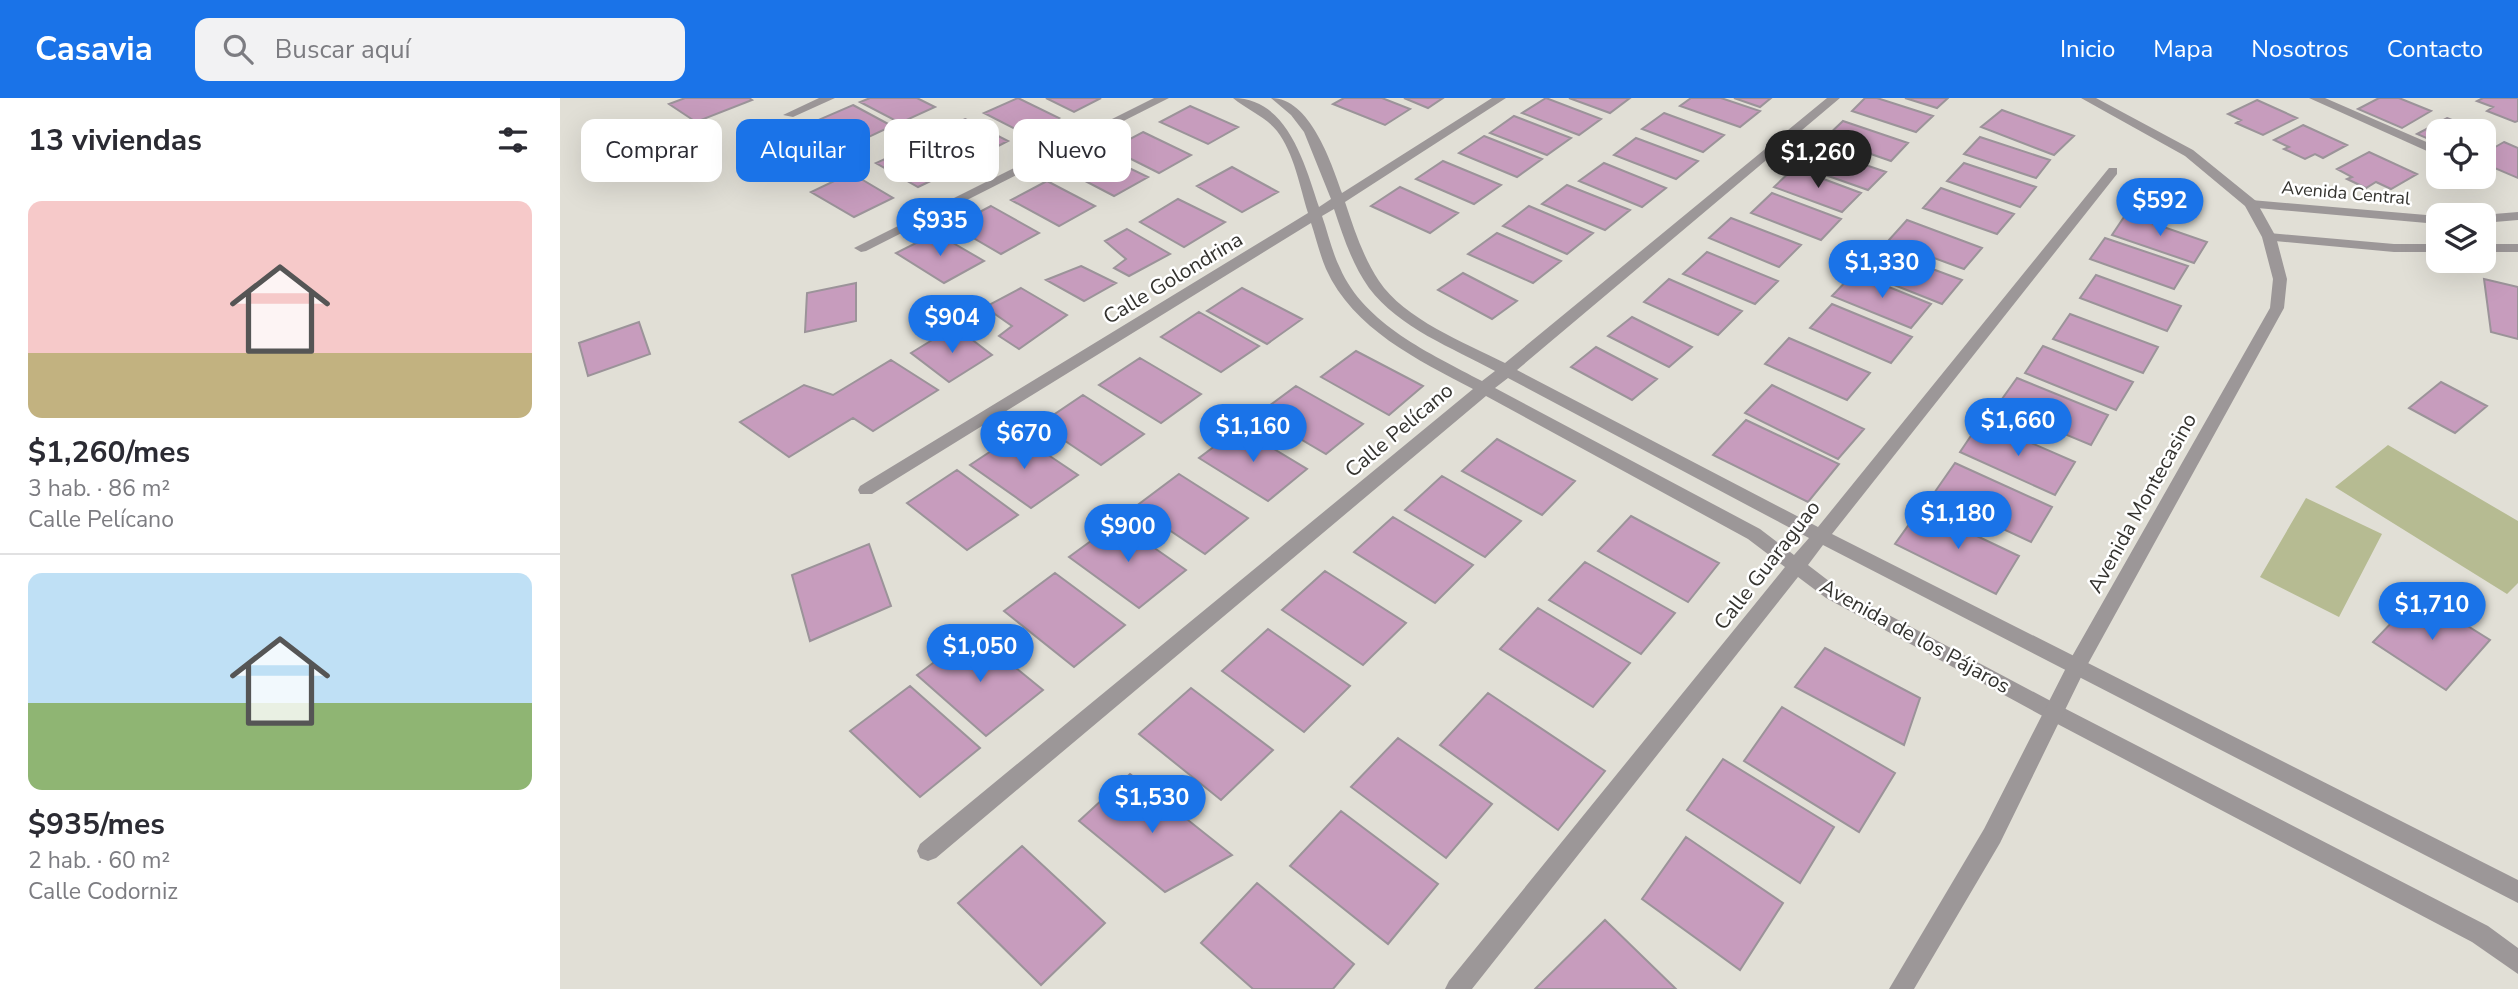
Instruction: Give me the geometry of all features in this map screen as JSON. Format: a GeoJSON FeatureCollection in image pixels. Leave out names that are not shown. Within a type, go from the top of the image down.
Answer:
{"type":"FeatureCollection","features":[{"type":"Feature","properties":{"kind":"street"},"geometry":{"type":"LineString","coordinates":[[789,115],[829,98]]}},
{"type":"Feature","properties":{"kind":"street"},"geometry":{"type":"LineString","coordinates":[[861,248],[1163,98]]}},
{"type":"Feature","properties":{"kind":"street","name":"Avenida de los Pájaros"},"geometry":{"type":"LineString","coordinates":[[1239,98],[1262,111],[1282,130],[1295,153],[1333,270],[1354,303],[1391,336],[1754,534],[1832,593],[2055,713],[2480,934],[2518,962]]}},
{"type":"Feature","properties":{"kind":"street","name":"Avenida de los Pájaros"},"geometry":{"type":"LineString","coordinates":[[1277,98],[1307,125],[1353,248],[1374,285],[1417,323],[1819,535],[2518,892]]}},
{"type":"Feature","properties":{"kind":"street","name":"Calle Golondrina"},"geometry":{"type":"LineString","coordinates":[[866,490],[1315,215],[1500,98]]}},
{"type":"Feature","properties":{"kind":"street","name":"Calle Pelícano"},"geometry":{"type":"LineString","coordinates":[[928,850],[1834,98]]}},
{"type":"Feature","properties":{"kind":"street","name":"Avenida Montecasino"},"geometry":{"type":"LineString","coordinates":[[1901,989],[1992,836],[2077,666],[2277,308],[2280,279],[2269,237],[2256,218],[2251,204],[2189,153],[2087,98]]}},
{"type":"Feature","properties":{"kind":"street"},"geometry":{"type":"LineString","coordinates":[[2315,98],[2426,147]]}},
{"type":"Feature","properties":{"kind":"street","name":"Calle Guaraguao"},"geometry":{"type":"LineString","coordinates":[[1457,989],[2113,172]]}},
{"type":"Feature","properties":{"kind":"street","name":"Avenida Central"},"geometry":{"type":"LineString","coordinates":[[2251,204],[2426,219]]}},
{"type":"Feature","properties":{"kind":"street"},"geometry":{"type":"LineString","coordinates":[[2496,218],[2518,216]]}},
{"type":"Feature","properties":{"kind":"street"},"geometry":{"type":"LineString","coordinates":[[2269,237],[2426,248]]}},
{"type":"Feature","properties":{"kind":"street"},"geometry":{"type":"LineString","coordinates":[[2496,248],[2518,247]]}},
{"type":"Feature","properties":{"kind":"green space"},"geometry":{"type":"Polygon","coordinates":[[[2388,445],[2518,521],[2518,583],[2507,594],[2335,487],[2388,445]]]}},
{"type":"Feature","properties":{"kind":"green space"},"geometry":{"type":"Polygon","coordinates":[[[2306,498],[2382,534],[2339,617],[2260,577],[2306,498]]]}},
{"type":"Feature","properties":{"kind":"building"},"geometry":{"type":"Polygon","coordinates":[[[685,98],[752,100],[704,119],[692,119],[669,104],[685,98]]]}},
{"type":"Feature","properties":{"kind":"building"},"geometry":{"type":"Polygon","coordinates":[[[870,98],[917,98],[935,107],[909,119],[892,119],[860,102],[870,98]]]}},
{"type":"Feature","properties":{"kind":"building"},"geometry":{"type":"Polygon","coordinates":[[[1018,98],[1059,118],[1013,119],[1013,128],[984,113],[1018,98]]]}},
{"type":"Feature","properties":{"kind":"building"},"geometry":{"type":"Polygon","coordinates":[[[1046,98],[1101,98],[1074,112],[1046,98]]]}},
{"type":"Feature","properties":{"kind":"building"},"geometry":{"type":"Polygon","coordinates":[[[1344,98],[1382,98],[1410,109],[1385,125],[1333,104],[1344,98]]]}},
{"type":"Feature","properties":{"kind":"building"},"geometry":{"type":"Polygon","coordinates":[[[1404,98],[1443,98],[1428,108],[1404,98]]]}},
{"type":"Feature","properties":{"kind":"building"},"geometry":{"type":"Polygon","coordinates":[[[1546,98],[1601,119],[1579,135],[1522,113],[1546,98]]]}},
{"type":"Feature","properties":{"kind":"building"},"geometry":{"type":"Polygon","coordinates":[[[1569,98],[1630,98],[1610,113],[1569,98]]]}},
{"type":"Feature","properties":{"kind":"building"},"geometry":{"type":"Polygon","coordinates":[[[1691,98],[1721,98],[1760,111],[1740,127],[1680,106],[1691,98]]]}},
{"type":"Feature","properties":{"kind":"building"},"geometry":{"type":"Polygon","coordinates":[[[1734,98],[1771,98],[1760,107],[1734,98]]]}},
{"type":"Feature","properties":{"kind":"building"},"geometry":{"type":"Polygon","coordinates":[[[1865,98],[1877,98],[1933,116],[1916,132],[1852,111],[1865,98]]]}},
{"type":"Feature","properties":{"kind":"building"},"geometry":{"type":"Polygon","coordinates":[[[1905,98],[1948,98],[1937,108],[1905,98]]]}},
{"type":"Feature","properties":{"kind":"building"},"geometry":{"type":"Polygon","coordinates":[[[2379,98],[2399,98],[2431,111],[2402,128],[2358,109],[2379,98]]]}},
{"type":"Feature","properties":{"kind":"building"},"geometry":{"type":"Polygon","coordinates":[[[2483,98],[2518,98],[2518,121],[2487,111],[2493,107],[2477,101],[2483,98]]]}},
{"type":"Feature","properties":{"kind":"building"},"geometry":{"type":"Polygon","coordinates":[[[2257,100],[2297,118],[2263,135],[2236,123],[2241,120],[2228,114],[2257,100]]]}},
{"type":"Feature","properties":{"kind":"building"},"geometry":{"type":"Polygon","coordinates":[[[853,105],[884,122],[884,130],[870,136],[870,119],[821,119],[853,105]]]}},
{"type":"Feature","properties":{"kind":"building"},"geometry":{"type":"Polygon","coordinates":[[[1190,106],[1238,127],[1208,144],[1160,122],[1190,106]]]}},
{"type":"Feature","properties":{"kind":"building"},"geometry":{"type":"Polygon","coordinates":[[[2002,110],[2074,136],[2054,155],[1981,127],[2002,110]]]}},
{"type":"Feature","properties":{"kind":"building"},"geometry":{"type":"Polygon","coordinates":[[[1664,113],[1724,135],[1703,152],[1642,129],[1664,113]]]}},
{"type":"Feature","properties":{"kind":"building"},"geometry":{"type":"Polygon","coordinates":[[[1514,116],[1571,138],[1547,155],[1490,133],[1514,116]]]}},
{"type":"Feature","properties":{"kind":"building"},"geometry":{"type":"Polygon","coordinates":[[[1843,121],[1908,143],[1891,161],[1825,138],[1843,121]]]}},
{"type":"Feature","properties":{"kind":"building"},"geometry":{"type":"Polygon","coordinates":[[[2303,125],[2347,145],[2323,158],[2315,154],[2305,159],[2284,149],[2289,147],[2274,140],[2303,125]]]}},
{"type":"Feature","properties":{"kind":"building"},"geometry":{"type":"Polygon","coordinates":[[[2426,129],[2426,138],[2417,134],[2426,129]]]}},
{"type":"Feature","properties":{"kind":"building"},"geometry":{"type":"Polygon","coordinates":[[[1143,132],[1191,155],[1159,173],[1131,159],[1131,138],[1143,132]]]}},
{"type":"Feature","properties":{"kind":"building"},"geometry":{"type":"Polygon","coordinates":[[[999,136],[1008,141],[999,146],[999,136]]]}},
{"type":"Feature","properties":{"kind":"building"},"geometry":{"type":"Polygon","coordinates":[[[1484,136],[1542,159],[1517,177],[1459,153],[1484,136]]]}},
{"type":"Feature","properties":{"kind":"building"},"geometry":{"type":"Polygon","coordinates":[[[1980,137],[2050,160],[2036,178],[1964,154],[1980,137]]]}},
{"type":"Feature","properties":{"kind":"building"},"geometry":{"type":"Polygon","coordinates":[[[1636,138],[1698,161],[1676,179],[1614,155],[1636,138]]]}},
{"type":"Feature","properties":{"kind":"building"},"geometry":{"type":"Polygon","coordinates":[[[2504,142],[2518,148],[2518,178],[2496,169],[2496,147],[2504,142]]]}},
{"type":"Feature","properties":{"kind":"building"},"geometry":{"type":"Polygon","coordinates":[[[1819,149],[1886,172],[1868,190],[1800,166],[1819,149]]]}},
{"type":"Feature","properties":{"kind":"building"},"geometry":{"type":"Polygon","coordinates":[[[2369,152],[2417,174],[2391,189],[2376,182],[2366,188],[2347,179],[2352,177],[2337,169],[2369,152]]]}},
{"type":"Feature","properties":{"kind":"building"},"geometry":{"type":"Polygon","coordinates":[[[884,159],[884,168],[876,163],[884,159]]]}},
{"type":"Feature","properties":{"kind":"building"},"geometry":{"type":"Polygon","coordinates":[[[1443,161],[1501,185],[1474,204],[1416,179],[1443,161]]]}},
{"type":"Feature","properties":{"kind":"building"},"geometry":{"type":"Polygon","coordinates":[[[1604,163],[1666,188],[1642,207],[1579,181],[1604,163]]]}},
{"type":"Feature","properties":{"kind":"building"},"geometry":{"type":"Polygon","coordinates":[[[1964,163],[2036,187],[2020,207],[1947,181],[1964,163]]]}},
{"type":"Feature","properties":{"kind":"building"},"geometry":{"type":"Polygon","coordinates":[[[1232,167],[1278,192],[1242,212],[1197,186],[1232,167]]]}},
{"type":"Feature","properties":{"kind":"building"},"geometry":{"type":"Polygon","coordinates":[[[1794,168],[1861,193],[1842,212],[1774,187],[1794,168]]]}},
{"type":"Feature","properties":{"kind":"building"},"geometry":{"type":"Polygon","coordinates":[[[1131,169],[1148,177],[1114,196],[1087,182],[1131,182],[1131,169]]]}},
{"type":"Feature","properties":{"kind":"building"},"geometry":{"type":"Polygon","coordinates":[[[832,182],[866,182],[893,198],[854,217],[811,192],[832,182]]]}},
{"type":"Feature","properties":{"kind":"building"},"geometry":{"type":"Polygon","coordinates":[[[909,182],[929,182],[918,187],[909,182]]]}},
{"type":"Feature","properties":{"kind":"building"},"geometry":{"type":"Polygon","coordinates":[[[1049,182],[1095,206],[1059,226],[1011,200],[1049,182]]]}},
{"type":"Feature","properties":{"kind":"building"},"geometry":{"type":"Polygon","coordinates":[[[1567,185],[1630,210],[1605,230],[1542,204],[1567,185]]]}},
{"type":"Feature","properties":{"kind":"building"},"geometry":{"type":"Polygon","coordinates":[[[1400,187],[1458,213],[1430,233],[1371,206],[1400,187]]]}},
{"type":"Feature","properties":{"kind":"building"},"geometry":{"type":"Polygon","coordinates":[[[1941,188],[2014,214],[1997,234],[1923,208],[1941,188]]]}},
{"type":"Feature","properties":{"kind":"building"},"geometry":{"type":"Polygon","coordinates":[[[1772,193],[1841,219],[1821,240],[1751,213],[1772,193]]]}},
{"type":"Feature","properties":{"kind":"building"},"geometry":{"type":"Polygon","coordinates":[[[1178,199],[1225,222],[1184,247],[1140,222],[1178,199]]]}},
{"type":"Feature","properties":{"kind":"building"},"geometry":{"type":"Polygon","coordinates":[[[991,206],[1039,233],[1001,254],[953,226],[991,206]]]}},
{"type":"Feature","properties":{"kind":"building"},"geometry":{"type":"Polygon","coordinates":[[[1529,206],[1593,233],[1567,254],[1503,226],[1529,206]]]}},
{"type":"Feature","properties":{"kind":"building"},"geometry":{"type":"Polygon","coordinates":[[[2126,214],[2207,242],[2194,263],[2112,235],[2126,214]]]}},
{"type":"Feature","properties":{"kind":"building"},"geometry":{"type":"Polygon","coordinates":[[[1731,218],[1801,245],[1779,267],[1709,238],[1731,218]]]}},
{"type":"Feature","properties":{"kind":"building"},"geometry":{"type":"Polygon","coordinates":[[[1907,220],[1982,248],[1964,269],[1888,241],[1907,220]]]}},
{"type":"Feature","properties":{"kind":"building"},"geometry":{"type":"Polygon","coordinates":[[[1127,229],[1170,254],[1129,276],[1114,268],[1126,259],[1105,241],[1127,229]]]}},
{"type":"Feature","properties":{"kind":"building"},"geometry":{"type":"Polygon","coordinates":[[[936,233],[984,261],[944,283],[896,253],[936,233]]]}},
{"type":"Feature","properties":{"kind":"building"},"geometry":{"type":"Polygon","coordinates":[[[1497,233],[1561,261],[1533,283],[1468,254],[1497,233]]]}},
{"type":"Feature","properties":{"kind":"building"},"geometry":{"type":"Polygon","coordinates":[[[2105,238],[2188,266],[2174,289],[2090,259],[2105,238]]]}},
{"type":"Feature","properties":{"kind":"building"},"geometry":{"type":"Polygon","coordinates":[[[1884,251],[1962,280],[1942,304],[1864,273],[1884,251]]]}},
{"type":"Feature","properties":{"kind":"building"},"geometry":{"type":"Polygon","coordinates":[[[1707,252],[1778,281],[1755,304],[1683,274],[1707,252]]]}},
{"type":"Feature","properties":{"kind":"building"},"geometry":{"type":"Polygon","coordinates":[[[1081,266],[1116,283],[1084,301],[1046,280],[1081,266]]]}},
{"type":"Feature","properties":{"kind":"building"},"geometry":{"type":"Polygon","coordinates":[[[1463,273],[1517,301],[1492,319],[1438,290],[1463,273]]]}},
{"type":"Feature","properties":{"kind":"building"},"geometry":{"type":"Polygon","coordinates":[[[1854,273],[1931,304],[1911,328],[1832,296],[1854,273]]]}},
{"type":"Feature","properties":{"kind":"building"},"geometry":{"type":"Polygon","coordinates":[[[2096,275],[2181,306],[2167,331],[2080,298],[2096,275]]]}},
{"type":"Feature","properties":{"kind":"building"},"geometry":{"type":"Polygon","coordinates":[[[1669,279],[1742,311],[1718,335],[1644,302],[1669,279]]]}},
{"type":"Feature","properties":{"kind":"building"},"geometry":{"type":"Polygon","coordinates":[[[2484,279],[2518,287],[2518,339],[2491,332],[2484,279]]]}},
{"type":"Feature","properties":{"kind":"building"},"geometry":{"type":"Polygon","coordinates":[[[856,283],[856,321],[805,332],[807,293],[856,283]]]}},
{"type":"Feature","properties":{"kind":"building"},"geometry":{"type":"Polygon","coordinates":[[[1021,288],[1067,315],[1019,349],[999,336],[1012,326],[985,307],[1021,288]]]}},
{"type":"Feature","properties":{"kind":"building"},"geometry":{"type":"Polygon","coordinates":[[[1242,288],[1302,319],[1267,344],[1207,311],[1242,288]]]}},
{"type":"Feature","properties":{"kind":"building"},"geometry":{"type":"Polygon","coordinates":[[[1832,304],[1912,337],[1891,363],[1810,328],[1832,304]]]}},
{"type":"Feature","properties":{"kind":"building"},"geometry":{"type":"Polygon","coordinates":[[[1199,312],[1259,346],[1221,372],[1161,337],[1199,312]]]}},
{"type":"Feature","properties":{"kind":"building"},"geometry":{"type":"Polygon","coordinates":[[[2070,314],[2158,347],[2143,373],[2053,339],[2070,314]]]}},
{"type":"Feature","properties":{"kind":"building"},"geometry":{"type":"Polygon","coordinates":[[[1632,317],[1692,347],[1669,367],[1608,336],[1632,317]]]}},
{"type":"Feature","properties":{"kind":"building"},"geometry":{"type":"Polygon","coordinates":[[[639,322],[650,354],[588,376],[579,343],[639,322]]]}},
{"type":"Feature","properties":{"kind":"building"},"geometry":{"type":"Polygon","coordinates":[[[947,331],[948,341],[962,332],[992,355],[949,382],[911,353],[947,331]]]}},
{"type":"Feature","properties":{"kind":"building"},"geometry":{"type":"Polygon","coordinates":[[[1789,338],[1870,373],[1847,400],[1765,364],[1789,338]]]}},
{"type":"Feature","properties":{"kind":"building"},"geometry":{"type":"Polygon","coordinates":[[[2043,346],[2133,382],[2116,410],[2025,373],[2043,346]]]}},
{"type":"Feature","properties":{"kind":"building"},"geometry":{"type":"Polygon","coordinates":[[[1596,347],[1657,379],[1632,400],[1571,367],[1596,347]]]}},
{"type":"Feature","properties":{"kind":"building"},"geometry":{"type":"Polygon","coordinates":[[[1356,351],[1423,386],[1389,415],[1321,377],[1356,351]]]}},
{"type":"Feature","properties":{"kind":"building"},"geometry":{"type":"Polygon","coordinates":[[[1140,358],[1201,394],[1161,423],[1099,385],[1140,358]]]}},
{"type":"Feature","properties":{"kind":"building"},"geometry":{"type":"Polygon","coordinates":[[[891,360],[938,390],[873,431],[853,418],[789,457],[740,422],[804,385],[833,395],[891,360]]]}},
{"type":"Feature","properties":{"kind":"building"},"geometry":{"type":"Polygon","coordinates":[[[2017,378],[2108,415],[2091,445],[1997,406],[2017,378]]]}},
{"type":"Feature","properties":{"kind":"building"},"geometry":{"type":"Polygon","coordinates":[[[2441,382],[2487,406],[2455,433],[2409,408],[2441,382]]]}},
{"type":"Feature","properties":{"kind":"building"},"geometry":{"type":"Polygon","coordinates":[[[1772,385],[1864,429],[1838,459],[1745,413],[1772,385]]]}},
{"type":"Feature","properties":{"kind":"building"},"geometry":{"type":"Polygon","coordinates":[[[1296,386],[1363,424],[1326,454],[1258,414],[1296,386]]]}},
{"type":"Feature","properties":{"kind":"building"},"geometry":{"type":"Polygon","coordinates":[[[1083,395],[1144,434],[1101,465],[1040,424],[1083,395]]]}},
{"type":"Feature","properties":{"kind":"building"},"geometry":{"type":"Polygon","coordinates":[[[1746,420],[1839,464],[1808,502],[1713,455],[1746,420]]]}},
{"type":"Feature","properties":{"kind":"building"},"geometry":{"type":"Polygon","coordinates":[[[1981,421],[2075,462],[2055,495],[1960,452],[1981,421]]]}},
{"type":"Feature","properties":{"kind":"building"},"geometry":{"type":"Polygon","coordinates":[[[1239,428],[1307,469],[1268,501],[1199,458],[1239,428]]]}},
{"type":"Feature","properties":{"kind":"building"},"geometry":{"type":"Polygon","coordinates":[[[1017,434],[1078,475],[1031,508],[970,465],[1017,434]]]}},
{"type":"Feature","properties":{"kind":"building"},"geometry":{"type":"Polygon","coordinates":[[[1497,439],[1575,481],[1542,515],[1462,471],[1497,439]]]}},
{"type":"Feature","properties":{"kind":"building"},"geometry":{"type":"Polygon","coordinates":[[[1955,463],[2052,507],[2031,542],[1932,496],[1955,463]]]}},
{"type":"Feature","properties":{"kind":"building"},"geometry":{"type":"Polygon","coordinates":[[[957,470],[1018,515],[967,550],[907,503],[957,470]]]}},
{"type":"Feature","properties":{"kind":"building"},"geometry":{"type":"Polygon","coordinates":[[[1179,474],[1248,518],[1205,554],[1135,507],[1179,474]]]}},
{"type":"Feature","properties":{"kind":"building"},"geometry":{"type":"Polygon","coordinates":[[[1442,476],[1521,521],[1485,557],[1405,510],[1442,476]]]}},
{"type":"Feature","properties":{"kind":"building"},"geometry":{"type":"Polygon","coordinates":[[[1920,509],[2019,556],[1996,594],[1895,544],[1920,509]]]}},
{"type":"Feature","properties":{"kind":"building"},"geometry":{"type":"Polygon","coordinates":[[[1631,516],[1719,563],[1688,602],[1598,551],[1631,516]]]}},
{"type":"Feature","properties":{"kind":"building"},"geometry":{"type":"Polygon","coordinates":[[[1393,517],[1473,565],[1435,603],[1354,552],[1393,517]]]}},
{"type":"Feature","properties":{"kind":"building"},"geometry":{"type":"Polygon","coordinates":[[[1117,522],[1186,570],[1139,608],[1069,557],[1117,522]]]}},
{"type":"Feature","properties":{"kind":"building"},"geometry":{"type":"Polygon","coordinates":[[[869,544],[891,606],[810,641],[792,575],[869,544]]]}},
{"type":"Feature","properties":{"kind":"building"},"geometry":{"type":"Polygon","coordinates":[[[1585,562],[1675,613],[1641,654],[1549,600],[1585,562]]]}},
{"type":"Feature","properties":{"kind":"building"},"geometry":{"type":"Polygon","coordinates":[[[1325,571],[1406,623],[1363,665],[1282,610],[1325,571]]]}},
{"type":"Feature","properties":{"kind":"building"},"geometry":{"type":"Polygon","coordinates":[[[1055,573],[1125,625],[1074,667],[1004,611],[1055,573]]]}},
{"type":"Feature","properties":{"kind":"building"},"geometry":{"type":"Polygon","coordinates":[[[2418,595],[2490,640],[2446,690],[2373,642],[2418,595]]]}},
{"type":"Feature","properties":{"kind":"building"},"geometry":{"type":"Polygon","coordinates":[[[1538,608],[1630,663],[1593,707],[1500,649],[1538,608]]]}},
{"type":"Feature","properties":{"kind":"building"},"geometry":{"type":"Polygon","coordinates":[[[1268,629],[1350,686],[1304,732],[1222,671],[1268,629]]]}},
{"type":"Feature","properties":{"kind":"building"},"geometry":{"type":"Polygon","coordinates":[[[973,633],[1043,690],[986,736],[917,675],[973,633]]]}},
{"type":"Feature","properties":{"kind":"building"},"geometry":{"type":"Polygon","coordinates":[[[1825,648],[1920,698],[1904,745],[1795,687],[1825,648]]]}},
{"type":"Feature","properties":{"kind":"building"},"geometry":{"type":"Polygon","coordinates":[[[910,686],[980,748],[920,797],[850,731],[910,686]]]}},
{"type":"Feature","properties":{"kind":"building"},"geometry":{"type":"Polygon","coordinates":[[[1191,688],[1273,750],[1221,800],[1139,734],[1191,688]]]}},
{"type":"Feature","properties":{"kind":"building"},"geometry":{"type":"Polygon","coordinates":[[[1488,693],[1605,771],[1558,830],[1440,745],[1488,693]]]}},
{"type":"Feature","properties":{"kind":"building"},"geometry":{"type":"Polygon","coordinates":[[[1782,707],[1895,773],[1859,832],[1744,761],[1782,707]]]}},
{"type":"Feature","properties":{"kind":"building"},"geometry":{"type":"Polygon","coordinates":[[[1398,738],[1492,804],[1446,858],[1351,787],[1398,738]]]}},
{"type":"Feature","properties":{"kind":"building"},"geometry":{"type":"Polygon","coordinates":[[[1723,759],[1834,827],[1800,883],[1687,810],[1723,759]]]}},
{"type":"Feature","properties":{"kind":"building"},"geometry":{"type":"Polygon","coordinates":[[[1130,774],[1232,855],[1165,892],[1079,821],[1130,774]]]}},
{"type":"Feature","properties":{"kind":"building"},"geometry":{"type":"Polygon","coordinates":[[[1341,811],[1438,884],[1388,944],[1290,866],[1341,811]]]}},
{"type":"Feature","properties":{"kind":"building"},"geometry":{"type":"Polygon","coordinates":[[[1686,837],[1783,903],[1740,970],[1642,899],[1686,837]]]}},
{"type":"Feature","properties":{"kind":"building"},"geometry":{"type":"Polygon","coordinates":[[[1022,846],[1105,923],[1041,985],[958,903],[1022,846]]]}},
{"type":"Feature","properties":{"kind":"building"},"geometry":{"type":"Polygon","coordinates":[[[1257,883],[1354,964],[1333,989],[1253,989],[1201,943],[1257,883]]]}},
{"type":"Feature","properties":{"kind":"building"},"geometry":{"type":"Polygon","coordinates":[[[1605,920],[1676,989],[1535,989],[1605,920]]]}}]}
